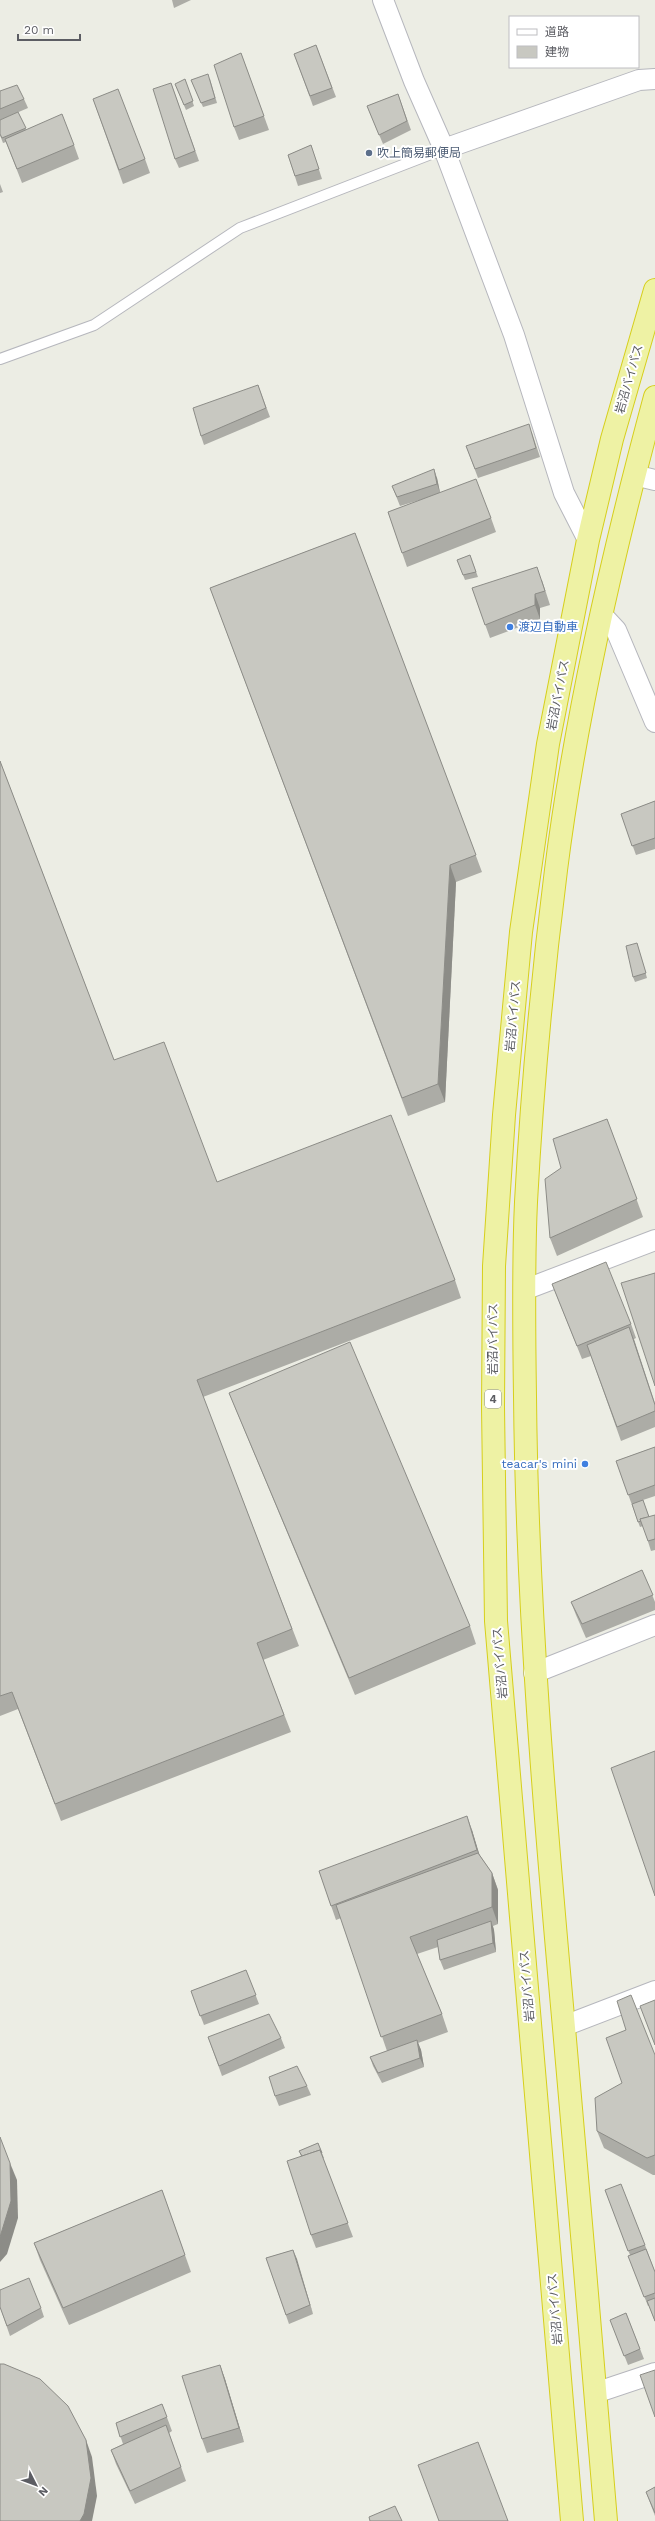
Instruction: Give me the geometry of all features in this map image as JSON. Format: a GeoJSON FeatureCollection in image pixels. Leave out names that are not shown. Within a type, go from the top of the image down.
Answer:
{"type":"FeatureCollection","features":[{"type":"Feature","properties":{"kind":"highway","name":"岩沼バイパス"},"geometry":{"type":"LineString","coordinates":[[572,2521],[496,1622],[493,1407],[494,1274],[504,1116],[521,932],[548,744],[588,540],[612,439],[655,290]]}},
{"type":"Feature","properties":{"kind":"highway"},"geometry":{"type":"LineString","coordinates":[[606,2521],[564,2026],[552,1904],[534,1673],[526,1491],[524,1290],[526,1203],[537,1057],[556,868],[580,724],[602,615],[645,478],[655,397]]}},
{"type":"Feature","properties":{"kind":"street"},"geometry":{"type":"LineString","coordinates":[[383,0],[414,81],[444,149],[514,335],[564,493],[588,540]]}},
{"type":"Feature","properties":{"kind":"street"},"geometry":{"type":"LineString","coordinates":[[444,149],[639,80],[655,79]]}},
{"type":"Feature","properties":{"kind":"street"},"geometry":{"type":"LineString","coordinates":[[602,615],[616,630],[655,722]]}},
{"type":"Feature","properties":{"kind":"street"},"geometry":{"type":"LineString","coordinates":[[524,1290],[655,1240]]}},
{"type":"Feature","properties":{"kind":"street"},"geometry":{"type":"LineString","coordinates":[[534,1673],[655,1625]]}},
{"type":"Feature","properties":{"kind":"street"},"geometry":{"type":"LineString","coordinates":[[564,2026],[655,1991]]}},
{"type":"Feature","properties":{"kind":"street"},"geometry":{"type":"LineString","coordinates":[[595,2393],[655,2373]]}},
{"type":"Feature","properties":{"kind":"lane"},"geometry":{"type":"LineString","coordinates":[[0,358],[94,325],[240,228],[444,149]]}},
{"type":"Feature","properties":{"kind":"building"},"geometry":{"type":"Polygon","coordinates":[[[316,45],[332,88],[310,96],[294,54],[316,45]]]}},
{"type":"Feature","properties":{"kind":"building"},"geometry":{"type":"Polygon","coordinates":[[[241,53],[264,116],[234,127],[214,65],[241,53]]]}},
{"type":"Feature","properties":{"kind":"building"},"geometry":{"type":"Polygon","coordinates":[[[208,74],[215,98],[201,103],[191,80],[208,74]]]}},
{"type":"Feature","properties":{"kind":"building"},"geometry":{"type":"Polygon","coordinates":[[[185,79],[193,101],[184,105],[175,84],[185,79]]]}},
{"type":"Feature","properties":{"kind":"building"},"geometry":{"type":"Polygon","coordinates":[[[171,83],[195,151],[175,159],[153,89],[171,83]]]}},
{"type":"Feature","properties":{"kind":"building"},"geometry":{"type":"Polygon","coordinates":[[[17,85],[24,99],[0,109],[0,91],[17,85]]]}},
{"type":"Feature","properties":{"kind":"building"},"geometry":{"type":"Polygon","coordinates":[[[118,89],[145,159],[119,170],[93,99],[118,89]]]}},
{"type":"Feature","properties":{"kind":"building"},"geometry":{"type":"Polygon","coordinates":[[[398,94],[407,121],[379,135],[367,106],[398,94]]]}},
{"type":"Feature","properties":{"kind":"building"},"geometry":{"type":"Polygon","coordinates":[[[18,112],[26,128],[2,138],[0,134],[0,120],[18,112]]]}},
{"type":"Feature","properties":{"kind":"building"},"geometry":{"type":"Polygon","coordinates":[[[62,114],[74,145],[17,169],[5,139],[62,114]]]}},
{"type":"Feature","properties":{"kind":"building"},"geometry":{"type":"Polygon","coordinates":[[[311,145],[319,169],[295,176],[288,155],[311,145]]]}},
{"type":"Feature","properties":{"kind":"building"},"geometry":{"type":"Polygon","coordinates":[[[258,385],[266,408],[201,436],[193,408],[258,385]]]}},
{"type":"Feature","properties":{"kind":"building"},"geometry":{"type":"Polygon","coordinates":[[[529,424],[536,448],[475,469],[466,446],[529,424]]]}},
{"type":"Feature","properties":{"kind":"building"},"geometry":{"type":"Polygon","coordinates":[[[434,469],[437,484],[397,497],[392,486],[434,469]]]}},
{"type":"Feature","properties":{"kind":"building"},"geometry":{"type":"Polygon","coordinates":[[[476,479],[491,518],[402,553],[388,512],[476,479]]]}},
{"type":"Feature","properties":{"kind":"building"},"geometry":{"type":"Polygon","coordinates":[[[355,533],[476,855],[450,865],[438,1084],[402,1098],[210,588],[355,533]]]}},
{"type":"Feature","properties":{"kind":"building"},"geometry":{"type":"Polygon","coordinates":[[[470,555],[476,572],[463,575],[457,560],[470,555]]]}},
{"type":"Feature","properties":{"kind":"building"},"geometry":{"type":"Polygon","coordinates":[[[537,567],[545,591],[535,594],[535,605],[485,625],[472,588],[537,567]]]}},
{"type":"Feature","properties":{"kind":"building"},"geometry":{"type":"Polygon","coordinates":[[[0,761],[114,1060],[164,1042],[217,1182],[391,1115],[455,1280],[197,1380],[292,1629],[257,1643],[284,1715],[55,1804],[12,1692],[0,1696],[0,761]]]}},
{"type":"Feature","properties":{"kind":"building"},"geometry":{"type":"Polygon","coordinates":[[[655,801],[655,838],[632,846],[621,814],[655,801]]]}},
{"type":"Feature","properties":{"kind":"building"},"geometry":{"type":"Polygon","coordinates":[[[637,943],[646,973],[633,977],[626,946],[637,943]]]}},
{"type":"Feature","properties":{"kind":"building"},"geometry":{"type":"Polygon","coordinates":[[[607,1119],[637,1199],[550,1238],[545,1179],[561,1168],[553,1139],[607,1119]]]}},
{"type":"Feature","properties":{"kind":"building"},"geometry":{"type":"Polygon","coordinates":[[[606,1262],[631,1324],[577,1346],[552,1284],[606,1262]]]}},
{"type":"Feature","properties":{"kind":"building"},"geometry":{"type":"Polygon","coordinates":[[[655,1273],[655,1386],[621,1283],[655,1273]]]}},
{"type":"Feature","properties":{"kind":"building"},"geometry":{"type":"Polygon","coordinates":[[[629,1327],[655,1405],[655,1411],[617,1427],[587,1345],[629,1327]]]}},
{"type":"Feature","properties":{"kind":"building"},"geometry":{"type":"Polygon","coordinates":[[[350,1342],[470,1626],[349,1678],[229,1393],[350,1342]]]}},
{"type":"Feature","properties":{"kind":"building"},"geometry":{"type":"Polygon","coordinates":[[[655,1447],[655,1485],[628,1495],[616,1461],[655,1447]]]}},
{"type":"Feature","properties":{"kind":"building"},"geometry":{"type":"Polygon","coordinates":[[[643,1500],[649,1517],[640,1519],[641,1521],[638,1522],[632,1504],[643,1500]]]}},
{"type":"Feature","properties":{"kind":"building"},"geometry":{"type":"Polygon","coordinates":[[[655,1515],[655,1539],[648,1541],[640,1519],[655,1515]]]}},
{"type":"Feature","properties":{"kind":"building"},"geometry":{"type":"Polygon","coordinates":[[[642,1570],[653,1595],[582,1624],[571,1602],[642,1570]]]}},
{"type":"Feature","properties":{"kind":"building"},"geometry":{"type":"Polygon","coordinates":[[[655,1751],[655,1896],[611,1768],[655,1751]]]}},
{"type":"Feature","properties":{"kind":"building"},"geometry":{"type":"Polygon","coordinates":[[[467,1816],[477,1850],[331,1906],[319,1871],[467,1816]]]}},
{"type":"Feature","properties":{"kind":"building"},"geometry":{"type":"Polygon","coordinates":[[[478,1853],[492,1873],[492,1907],[410,1937],[442,2014],[381,2037],[336,1905],[478,1853]]]}},
{"type":"Feature","properties":{"kind":"building"},"geometry":{"type":"Polygon","coordinates":[[[491,1921],[493,1943],[440,1960],[437,1940],[491,1921]]]}},
{"type":"Feature","properties":{"kind":"building"},"geometry":{"type":"Polygon","coordinates":[[[246,1970],[256,1995],[200,2016],[191,1991],[246,1970]]]}},
{"type":"Feature","properties":{"kind":"building"},"geometry":{"type":"Polygon","coordinates":[[[631,1995],[655,2055],[655,2155],[647,2158],[597,2131],[595,2098],[622,2083],[606,2038],[626,2030],[617,2001],[631,1995]]]}},
{"type":"Feature","properties":{"kind":"building"},"geometry":{"type":"Polygon","coordinates":[[[655,2000],[655,2045],[640,2006],[655,2000]]]}},
{"type":"Feature","properties":{"kind":"building"},"geometry":{"type":"Polygon","coordinates":[[[269,2014],[281,2038],[219,2066],[208,2037],[269,2014]]]}},
{"type":"Feature","properties":{"kind":"building"},"geometry":{"type":"Polygon","coordinates":[[[417,2040],[420,2058],[378,2073],[370,2057],[417,2040]]]}},
{"type":"Feature","properties":{"kind":"building"},"geometry":{"type":"Polygon","coordinates":[[[297,2066],[307,2086],[275,2096],[269,2077],[297,2066]]]}},
{"type":"Feature","properties":{"kind":"building"},"geometry":{"type":"Polygon","coordinates":[[[0,2137],[10,2163],[11,2201],[0,2237],[0,2137]]]}},
{"type":"Feature","properties":{"kind":"building"},"geometry":{"type":"Polygon","coordinates":[[[318,2143],[322,2153],[320,2150],[302,2156],[299,2151],[318,2143]]]}},
{"type":"Feature","properties":{"kind":"building"},"geometry":{"type":"Polygon","coordinates":[[[320,2150],[348,2223],[311,2235],[287,2161],[320,2150]]]}},
{"type":"Feature","properties":{"kind":"building"},"geometry":{"type":"Polygon","coordinates":[[[621,2184],[645,2245],[628,2251],[605,2190],[621,2184]]]}},
{"type":"Feature","properties":{"kind":"building"},"geometry":{"type":"Polygon","coordinates":[[[162,2190],[185,2255],[63,2308],[34,2243],[162,2190]]]}},
{"type":"Feature","properties":{"kind":"building"},"geometry":{"type":"Polygon","coordinates":[[[646,2249],[655,2272],[655,2293],[644,2297],[628,2256],[646,2249]]]}},
{"type":"Feature","properties":{"kind":"building"},"geometry":{"type":"Polygon","coordinates":[[[293,2250],[310,2305],[286,2315],[266,2258],[293,2250]]]}},
{"type":"Feature","properties":{"kind":"building"},"geometry":{"type":"Polygon","coordinates":[[[29,2278],[41,2308],[7,2326],[0,2307],[0,2290],[29,2278]]]}},
{"type":"Feature","properties":{"kind":"building"},"geometry":{"type":"Polygon","coordinates":[[[655,2298],[655,2321],[647,2301],[655,2298]]]}},
{"type":"Feature","properties":{"kind":"building"},"geometry":{"type":"Polygon","coordinates":[[[626,2313],[640,2349],[624,2356],[610,2320],[626,2313]]]}},
{"type":"Feature","properties":{"kind":"building"},"geometry":{"type":"Polygon","coordinates":[[[0,2364],[4,2364],[40,2379],[68,2406],[86,2440],[91,2478],[84,2514],[80,2521],[0,2521],[0,2364]]]}},
{"type":"Feature","properties":{"kind":"building"},"geometry":{"type":"Polygon","coordinates":[[[220,2365],[239,2428],[202,2439],[182,2376],[220,2365]]]}},
{"type":"Feature","properties":{"kind":"building"},"geometry":{"type":"Polygon","coordinates":[[[655,2370],[655,2417],[640,2375],[655,2370]]]}},
{"type":"Feature","properties":{"kind":"building"},"geometry":{"type":"Polygon","coordinates":[[[162,2404],[167,2417],[120,2437],[116,2423],[162,2404]]]}},
{"type":"Feature","properties":{"kind":"building"},"geometry":{"type":"Polygon","coordinates":[[[166,2425],[181,2467],[130,2491],[111,2450],[166,2425]]]}},
{"type":"Feature","properties":{"kind":"building"},"geometry":{"type":"Polygon","coordinates":[[[478,2442],[508,2521],[439,2521],[418,2465],[478,2442]]]}},
{"type":"Feature","properties":{"kind":"building"},"geometry":{"type":"Polygon","coordinates":[[[655,2487],[655,2513],[646,2492],[655,2487]]]}},
{"type":"Feature","properties":{"kind":"building"},"geometry":{"type":"Polygon","coordinates":[[[395,2506],[402,2521],[370,2521],[369,2517],[395,2506]]]}},
{"type":"Feature","properties":{"kind":"place","name":"吹上簡易郵便局"},"geometry":{"type":"Point","coordinates":[369,153]}},
{"type":"Feature","properties":{"kind":"place","name":"渡辺自動車"},"geometry":{"type":"Point","coordinates":[510,627]}},
{"type":"Feature","properties":{"kind":"place","name":"teacar's mini"},"geometry":{"type":"Point","coordinates":[585,1464]}}]}
